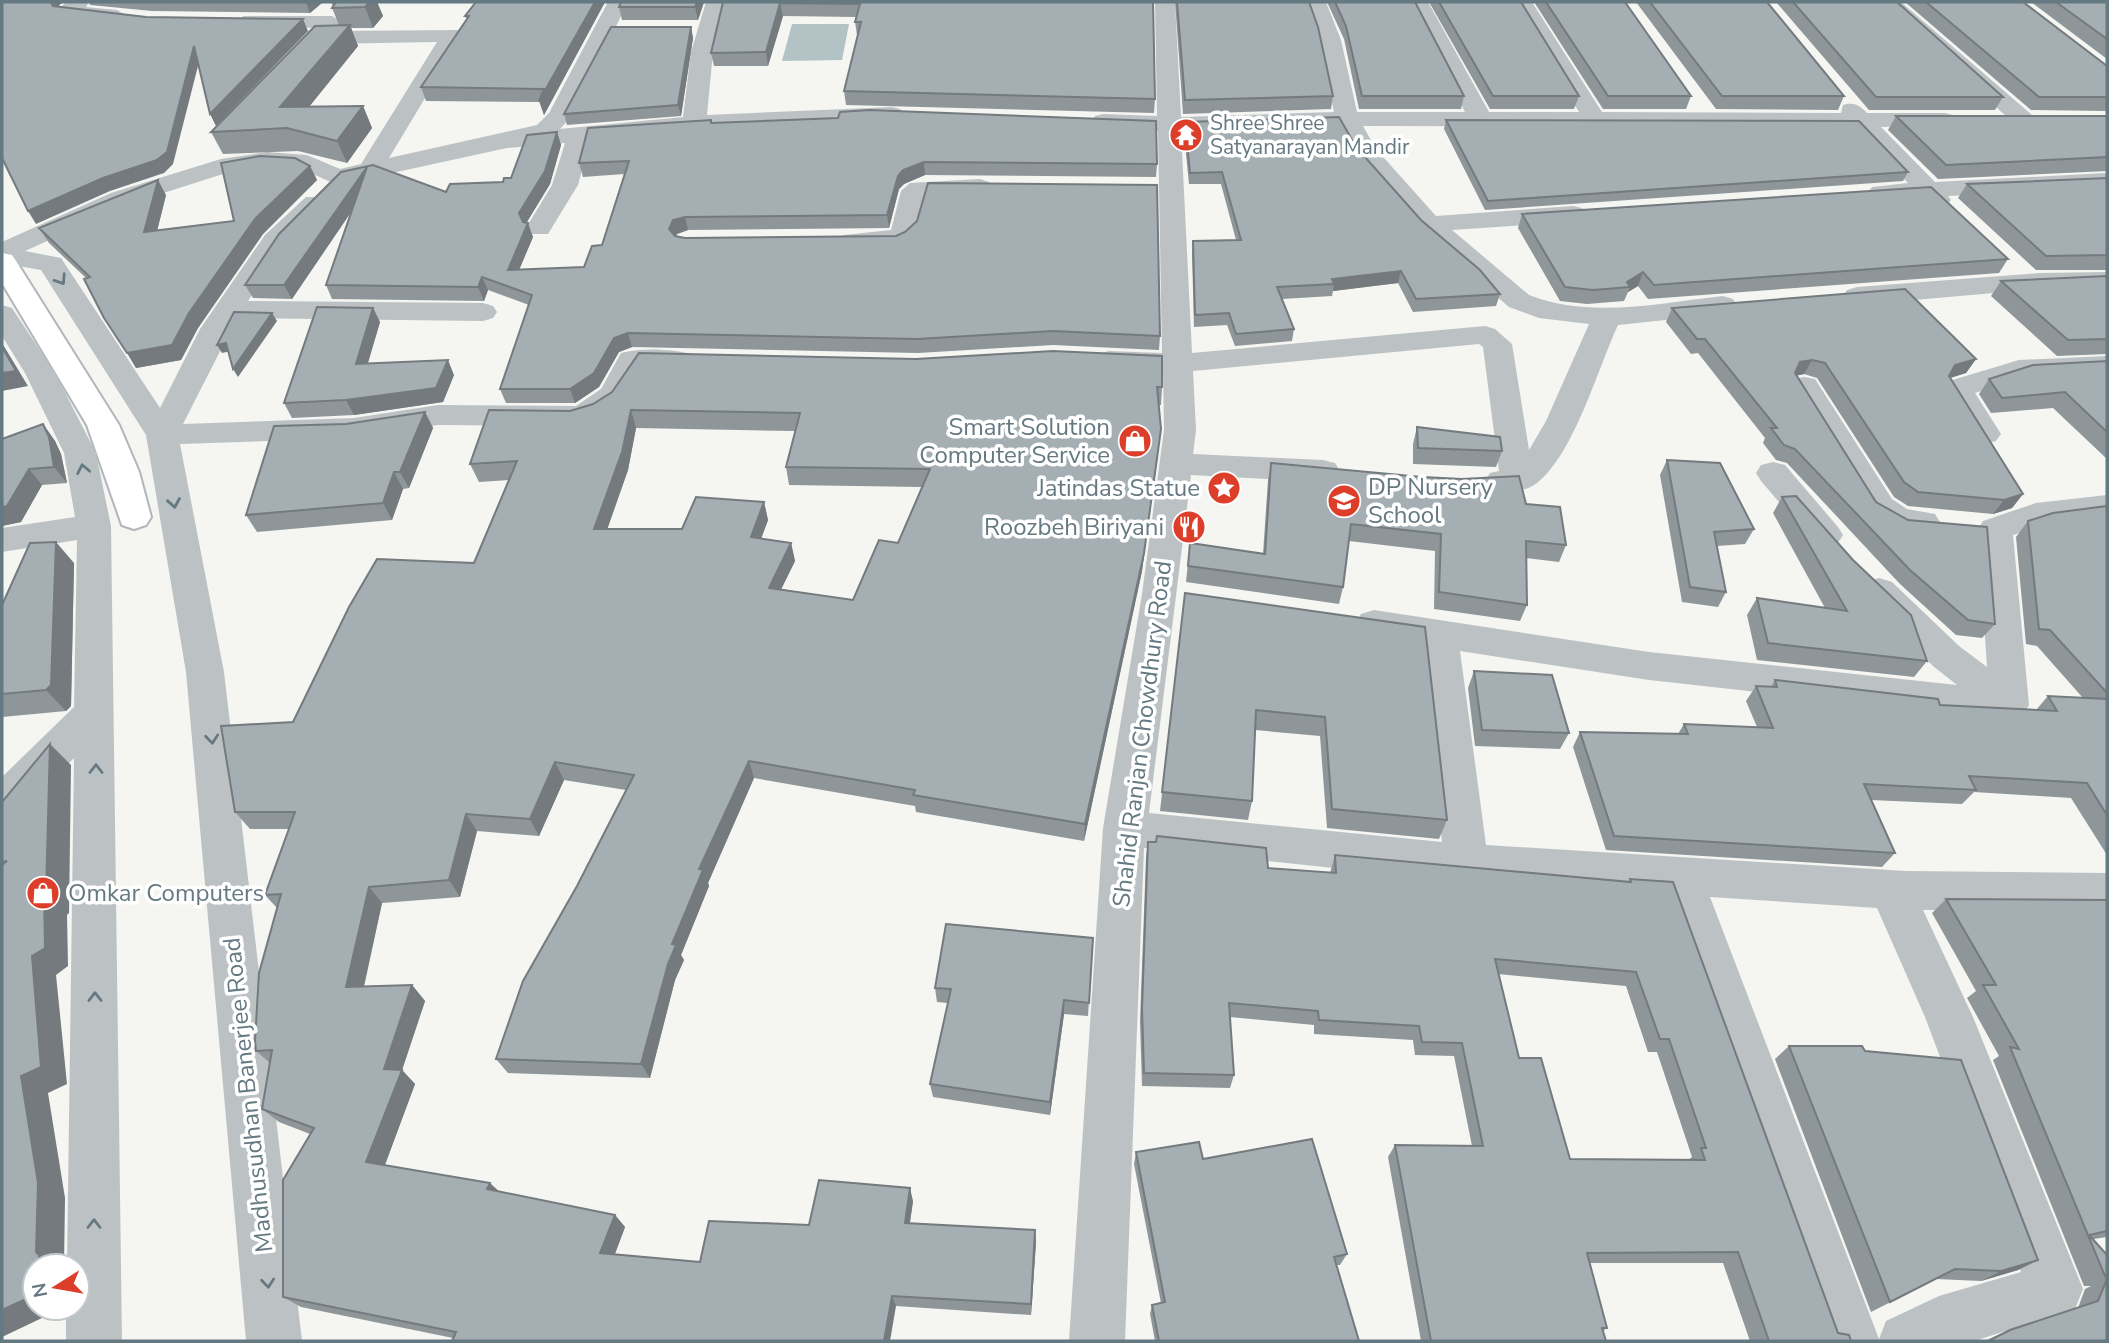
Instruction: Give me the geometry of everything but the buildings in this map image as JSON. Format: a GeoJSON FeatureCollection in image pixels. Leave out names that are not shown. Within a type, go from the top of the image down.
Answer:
{"type":"FeatureCollection","features":[{"type":"Feature","properties":{"kind":"main road"},"geometry":{"type":"LineString","coordinates":[[2,261],[85,391],[103,425],[122,472],[134,517]]}},
{"type":"Feature","properties":{"kind":"street"},"geometry":{"type":"LineString","coordinates":[[79,2],[67,11],[140,19]]}},
{"type":"Feature","properties":{"kind":"street"},"geometry":{"type":"LineString","coordinates":[[280,77],[348,2]]}},
{"type":"Feature","properties":{"kind":"street"},"geometry":{"type":"LineString","coordinates":[[618,2],[559,117],[545,130],[507,141],[337,177],[274,241],[228,309],[162,435],[354,428],[438,415],[577,416],[596,412],[607,404],[632,359],[716,362]]}},
{"type":"Feature","properties":{"kind":"street"},"geometry":{"type":"LineString","coordinates":[[694,123],[707,29],[716,2]]}},
{"type":"Feature","properties":{"kind":"street","name":"Shahid Ranjan Chowdhury Road"},"geometry":{"type":"LineString","coordinates":[[1097,1341],[1125,828],[1174,596],[1175,464],[1180,430],[1177,363],[1160,188],[1171,124],[1165,2]]}},
{"type":"Feature","properties":{"kind":"street"},"geometry":{"type":"LineString","coordinates":[[1316,2],[1330,40],[1347,119],[1365,152],[1429,224],[1519,301],[1539,309],[1607,317],[1746,304]]}},
{"type":"Feature","properties":{"kind":"street"},"geometry":{"type":"LineString","coordinates":[[1418,2],[1481,120]]}},
{"type":"Feature","properties":{"kind":"street"},"geometry":{"type":"LineString","coordinates":[[1522,2],[1595,121]]}},
{"type":"Feature","properties":{"kind":"street"},"geometry":{"type":"LineString","coordinates":[[1889,2],[2024,120]]}},
{"type":"Feature","properties":{"kind":"street"},"geometry":{"type":"LineString","coordinates":[[231,20],[325,30],[452,35],[370,170]]}},
{"type":"Feature","properties":{"kind":"street"},"geometry":{"type":"LineString","coordinates":[[605,29],[630,29]]}},
{"type":"Feature","properties":{"kind":"street"},"geometry":{"type":"LineString","coordinates":[[682,29],[707,29]]}},
{"type":"Feature","properties":{"kind":"street"},"geometry":{"type":"LineString","coordinates":[[1836,91],[1926,189],[1957,217]]}},
{"type":"Feature","properties":{"kind":"street"},"geometry":{"type":"LineString","coordinates":[[1692,98],[1708,119]]}},
{"type":"Feature","properties":{"kind":"street"},"geometry":{"type":"LineString","coordinates":[[507,141],[694,123],[821,115],[912,114]]}},
{"type":"Feature","properties":{"kind":"street"},"geometry":{"type":"LineString","coordinates":[[1077,119],[1171,124],[1347,119],[2052,120]]}},
{"type":"Feature","properties":{"kind":"street"},"geometry":{"type":"LineString","coordinates":[[539,228],[565,185],[580,133]]}},
{"type":"Feature","properties":{"kind":"street"},"geometry":{"type":"LineString","coordinates":[[165,183],[215,145]]}},
{"type":"Feature","properties":{"kind":"street"},"geometry":{"type":"LineString","coordinates":[[2,254],[107,204],[207,170],[282,160],[326,167],[337,177]]}},
{"type":"Feature","properties":{"kind":"street"},"geometry":{"type":"LineString","coordinates":[[1852,194],[2107,181]]}},
{"type":"Feature","properties":{"kind":"street"},"geometry":{"type":"LineString","coordinates":[[827,241],[897,239],[903,235],[914,191],[925,186],[1008,187]]}},
{"type":"Feature","properties":{"kind":"street"},"geometry":{"type":"LineString","coordinates":[[1429,224],[1594,212]]}},
{"type":"Feature","properties":{"kind":"street","name":"Madhusudhan Banerjee Road"},"geometry":{"type":"LineString","coordinates":[[2,254],[51,264],[162,435],[205,671],[274,1341]]}},
{"type":"Feature","properties":{"kind":"street"},"geometry":{"type":"LineString","coordinates":[[1999,255],[2030,283]]}},
{"type":"Feature","properties":{"kind":"street"},"geometry":{"type":"LineString","coordinates":[[1830,298],[2107,280]]}},
{"type":"Feature","properties":{"kind":"street"},"geometry":{"type":"LineString","coordinates":[[228,309],[484,312]]}},
{"type":"Feature","properties":{"kind":"street"},"geometry":{"type":"LineString","coordinates":[[2,314],[40,373],[80,453],[94,526],[94,1341]]}},
{"type":"Feature","properties":{"kind":"street"},"geometry":{"type":"LineString","coordinates":[[1470,482],[1517,480],[1527,475],[1551,439],[1607,317]]}},
{"type":"Feature","properties":{"kind":"street"},"geometry":{"type":"LineString","coordinates":[[1080,358],[1177,363],[1485,335],[1497,344],[1517,480]]}},
{"type":"Feature","properties":{"kind":"street"},"geometry":{"type":"LineString","coordinates":[[2000,458],[1957,389],[2019,369],[2107,365]]}},
{"type":"Feature","properties":{"kind":"street"},"geometry":{"type":"LineString","coordinates":[[1804,386],[1880,507],[1899,520],[1972,527],[2029,504],[2107,506]]}},
{"type":"Feature","properties":{"kind":"street"},"geometry":{"type":"LineString","coordinates":[[1175,464],[1349,473]]}},
{"type":"Feature","properties":{"kind":"street"},"geometry":{"type":"LineString","coordinates":[[1773,473],[1855,566],[1946,656],[2009,705]]}},
{"type":"Feature","properties":{"kind":"street"},"geometry":{"type":"LineString","coordinates":[[2,540],[94,526]]}},
{"type":"Feature","properties":{"kind":"street"},"geometry":{"type":"LineString","coordinates":[[1972,527],[2009,705]]}},
{"type":"Feature","properties":{"kind":"street"},"geometry":{"type":"LineString","coordinates":[[1336,618],[1649,666],[1886,694],[2009,705]]}},
{"type":"Feature","properties":{"kind":"street"},"geometry":{"type":"LineString","coordinates":[[1439,634],[1466,863]]}},
{"type":"Feature","properties":{"kind":"street"},"geometry":{"type":"LineString","coordinates":[[2,804],[96,710]]}},
{"type":"Feature","properties":{"kind":"street"},"geometry":{"type":"LineString","coordinates":[[1125,828],[1466,863],[1891,889],[2107,892]]}},
{"type":"Feature","properties":{"kind":"street"},"geometry":{"type":"LineString","coordinates":[[1680,876],[1851,1341]]}},
{"type":"Feature","properties":{"kind":"street"},"geometry":{"type":"LineString","coordinates":[[1891,889],[1949,1017],[2055,1289],[1939,1324],[1906,1341]]}},
{"type":"Feature","properties":{"kind":"shaded area"},"geometry":{"type":"Polygon","coordinates":[[[792,24],[849,24],[842,60],[782,61],[792,24]]]}},
{"type":"Feature","properties":{"kind":"place","name":"Shree Shree Satyanarayan Mandir"},"geometry":{"type":"Point","coordinates":[1186,135]}},
{"type":"Feature","properties":{"kind":"place","name":"Smart Solution Computer Service"},"geometry":{"type":"Point","coordinates":[1135,441]}},
{"type":"Feature","properties":{"kind":"place","name":"Jatindas Statue"},"geometry":{"type":"Point","coordinates":[1224,488]}},
{"type":"Feature","properties":{"kind":"place","name":"DP Nursery School"},"geometry":{"type":"Point","coordinates":[1344,501]}},
{"type":"Feature","properties":{"kind":"place","name":"Roozbeh Biriyani"},"geometry":{"type":"Point","coordinates":[1189,527]}},
{"type":"Feature","properties":{"kind":"place","name":"Omkar Computers"},"geometry":{"type":"Point","coordinates":[43,893]}}]}
